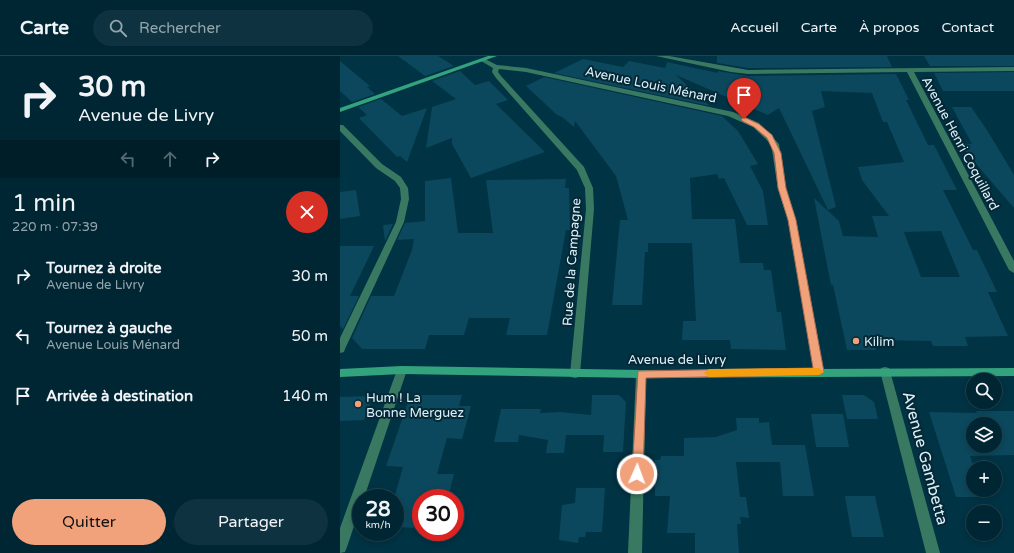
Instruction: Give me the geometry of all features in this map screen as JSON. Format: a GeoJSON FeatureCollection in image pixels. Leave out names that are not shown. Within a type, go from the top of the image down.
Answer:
{"type":"FeatureCollection","features":[{"type":"Feature","properties":{"kind":"street"},"geometry":{"type":"LineString","coordinates":[[340,110],[494,56]]}},
{"type":"Feature","properties":{"kind":"street"},"geometry":{"type":"LineString","coordinates":[[660,56],[748,72],[1014,69]]}},
{"type":"Feature","properties":{"kind":"street","name":"Avenue Louis Ménard"},"geometry":{"type":"LineString","coordinates":[[483,60],[496,66],[534,72],[730,114],[756,126],[770,137],[778,153],[782,188],[792,220],[819,372]]}},
{"type":"Feature","properties":{"kind":"street","name":"Rue de la Campagne"},"geometry":{"type":"LineString","coordinates":[[496,66],[495,72],[498,77],[581,169],[589,188],[590,209],[575,374]]}},
{"type":"Feature","properties":{"kind":"street","name":"Avenue Henri Coquillard"},"geometry":{"type":"LineString","coordinates":[[909,69],[1014,270]]}},
{"type":"Feature","properties":{"kind":"street"},"geometry":{"type":"LineString","coordinates":[[340,127],[379,166],[398,179],[404,188],[405,199],[400,222],[340,349]]}},
{"type":"Feature","properties":{"kind":"street"},"geometry":{"type":"LineString","coordinates":[[340,548],[402,370]]}},
{"type":"Feature","properties":{"kind":"street","name":"Avenue de Livry"},"geometry":{"type":"LineString","coordinates":[[340,373],[402,370],[575,374],[885,371],[1014,372]]}},
{"type":"Feature","properties":{"kind":"street","name":"Avenue Gambetta"},"geometry":{"type":"LineString","coordinates":[[885,371],[933,553]]}},
{"type":"Feature","properties":{"kind":"street"},"geometry":{"type":"LineString","coordinates":[[635,553],[641,374]]}},
{"type":"Feature","properties":{"kind":"building"},"geometry":{"type":"Polygon","coordinates":[[[398,56],[438,56],[454,66],[425,76],[398,56]]]}},
{"type":"Feature","properties":{"kind":"building"},"geometry":{"type":"Polygon","coordinates":[[[717,56],[887,56],[892,67],[748,68],[717,63],[717,56]]]}},
{"type":"Feature","properties":{"kind":"building"},"geometry":{"type":"Polygon","coordinates":[[[924,56],[1014,56],[1014,66],[930,66],[924,56]]]}},
{"type":"Feature","properties":{"kind":"building"},"geometry":{"type":"Polygon","coordinates":[[[583,59],[623,67],[629,61],[665,68],[667,62],[718,73],[718,71],[748,76],[896,74],[909,100],[906,100],[928,145],[934,145],[957,190],[943,190],[973,250],[977,250],[997,292],[988,292],[1008,336],[965,337],[968,346],[933,346],[931,341],[874,340],[876,350],[847,350],[833,285],[831,285],[814,198],[839,221],[843,236],[878,237],[872,216],[889,216],[862,180],[858,167],[904,162],[887,122],[883,122],[872,93],[821,91],[825,107],[812,111],[836,207],[828,210],[779,108],[768,115],[676,75],[710,106],[554,73],[583,59]],[[941,231],[904,232],[921,277],[960,277],[941,231]]]}},
{"type":"Feature","properties":{"kind":"building"},"geometry":{"type":"Polygon","coordinates":[[[340,61],[370,86],[367,87],[375,94],[352,102],[340,91],[340,61]]]}},
{"type":"Feature","properties":{"kind":"building"},"geometry":{"type":"Polygon","coordinates":[[[460,71],[475,85],[489,81],[508,100],[496,104],[545,152],[471,178],[452,144],[452,138],[426,148],[432,107],[456,99],[432,81],[460,71]]]}},
{"type":"Feature","properties":{"kind":"building"},"geometry":{"type":"Polygon","coordinates":[[[1014,72],[1014,91],[943,91],[934,73],[1014,72]]]}},
{"type":"Feature","properties":{"kind":"building"},"geometry":{"type":"Polygon","coordinates":[[[544,77],[722,116],[738,131],[758,164],[750,166],[763,191],[768,225],[747,225],[724,178],[719,179],[717,174],[690,178],[692,219],[735,219],[740,263],[763,263],[764,270],[771,270],[777,312],[781,312],[786,350],[731,349],[730,340],[682,340],[683,321],[696,321],[692,243],[648,243],[648,252],[645,252],[642,305],[612,305],[620,220],[628,220],[616,176],[575,121],[574,127],[562,117],[557,115],[526,86],[544,77]]]}},
{"type":"Feature","properties":{"kind":"building"},"geometry":{"type":"Polygon","coordinates":[[[381,99],[402,116],[427,108],[407,162],[400,156],[397,157],[359,118],[367,115],[358,107],[381,99]]]}},
{"type":"Feature","properties":{"kind":"building"},"geometry":{"type":"Polygon","coordinates":[[[952,107],[971,107],[987,130],[1014,175],[1014,208],[959,144],[972,144],[952,107]]]}},
{"type":"Feature","properties":{"kind":"building"},"geometry":{"type":"Polygon","coordinates":[[[451,178],[458,233],[493,233],[486,180],[566,179],[565,188],[569,188],[570,230],[566,230],[547,335],[506,335],[510,318],[469,318],[464,335],[429,335],[425,349],[362,349],[352,338],[371,296],[394,296],[412,250],[414,239],[397,240],[405,223],[425,221],[425,181],[451,178]]]}},
{"type":"Feature","properties":{"kind":"building"},"geometry":{"type":"Polygon","coordinates":[[[356,190],[360,216],[340,219],[340,192],[356,190]]]}},
{"type":"Feature","properties":{"kind":"building"},"geometry":{"type":"Polygon","coordinates":[[[393,224],[385,241],[383,225],[393,224]]]}},
{"type":"Feature","properties":{"kind":"building"},"geometry":{"type":"Polygon","coordinates":[[[340,246],[374,246],[350,296],[359,296],[343,329],[340,326],[340,246]]]}},
{"type":"Feature","properties":{"kind":"building"},"geometry":{"type":"Polygon","coordinates":[[[420,395],[462,395],[459,406],[471,406],[462,439],[447,438],[437,474],[454,474],[450,489],[412,489],[412,528],[404,527],[404,489],[397,489],[403,467],[386,466],[408,402],[420,395]]]}},
{"type":"Feature","properties":{"kind":"building"},"geometry":{"type":"Polygon","coordinates":[[[592,395],[619,395],[626,402],[623,452],[603,452],[604,435],[566,435],[564,453],[546,453],[548,440],[519,435],[518,442],[494,442],[501,409],[541,409],[540,413],[560,412],[591,415],[592,395]]]}},
{"type":"Feature","properties":{"kind":"building"},"geometry":{"type":"Polygon","coordinates":[[[842,395],[864,395],[874,402],[878,419],[847,419],[842,395]]]}},
{"type":"Feature","properties":{"kind":"building"},"geometry":{"type":"Polygon","coordinates":[[[373,396],[364,420],[340,421],[340,397],[373,396]]]}},
{"type":"Feature","properties":{"kind":"building"},"geometry":{"type":"Polygon","coordinates":[[[976,411],[1014,411],[1014,455],[970,456],[972,461],[966,461],[966,497],[956,497],[929,412],[977,413],[976,411]]]}},
{"type":"Feature","properties":{"kind":"building"},"geometry":{"type":"Polygon","coordinates":[[[811,414],[843,414],[849,447],[816,447],[811,414]]]}},
{"type":"Feature","properties":{"kind":"building"},"geometry":{"type":"Polygon","coordinates":[[[736,418],[759,418],[759,423],[769,422],[772,445],[805,445],[814,496],[783,496],[780,462],[736,462],[740,497],[746,497],[749,518],[740,517],[741,524],[737,524],[739,553],[695,553],[695,533],[667,533],[670,496],[655,496],[655,460],[660,460],[661,456],[684,456],[684,438],[716,437],[737,430],[736,418]]]}},
{"type":"Feature","properties":{"kind":"building"},"geometry":{"type":"Polygon","coordinates":[[[576,488],[605,488],[602,532],[586,532],[585,537],[579,537],[578,543],[559,540],[562,505],[575,503],[576,488]]]}},
{"type":"Feature","properties":{"kind":"building"},"geometry":{"type":"Polygon","coordinates":[[[845,496],[875,496],[884,537],[852,537],[845,496]]]}},
{"type":"Feature","properties":{"kind":"slow traffic"},"geometry":{"type":"LineString","coordinates":[[709,373],[819,372]]}},
{"type":"Feature","properties":{"kind":"place","name":"Kilim"},"geometry":{"type":"Point","coordinates":[856,341]}},
{"type":"Feature","properties":{"kind":"place","name":"Hum ! La Bonne Merguez"},"geometry":{"type":"Point","coordinates":[358,404]}},
{"type":"Feature","properties":{"kind":"route"},"geometry":{"type":"LineString","coordinates":[[637,474],[641,374],[819,372],[792,220],[782,188],[778,153],[775,144],[770,137],[744,119]]}}]}
